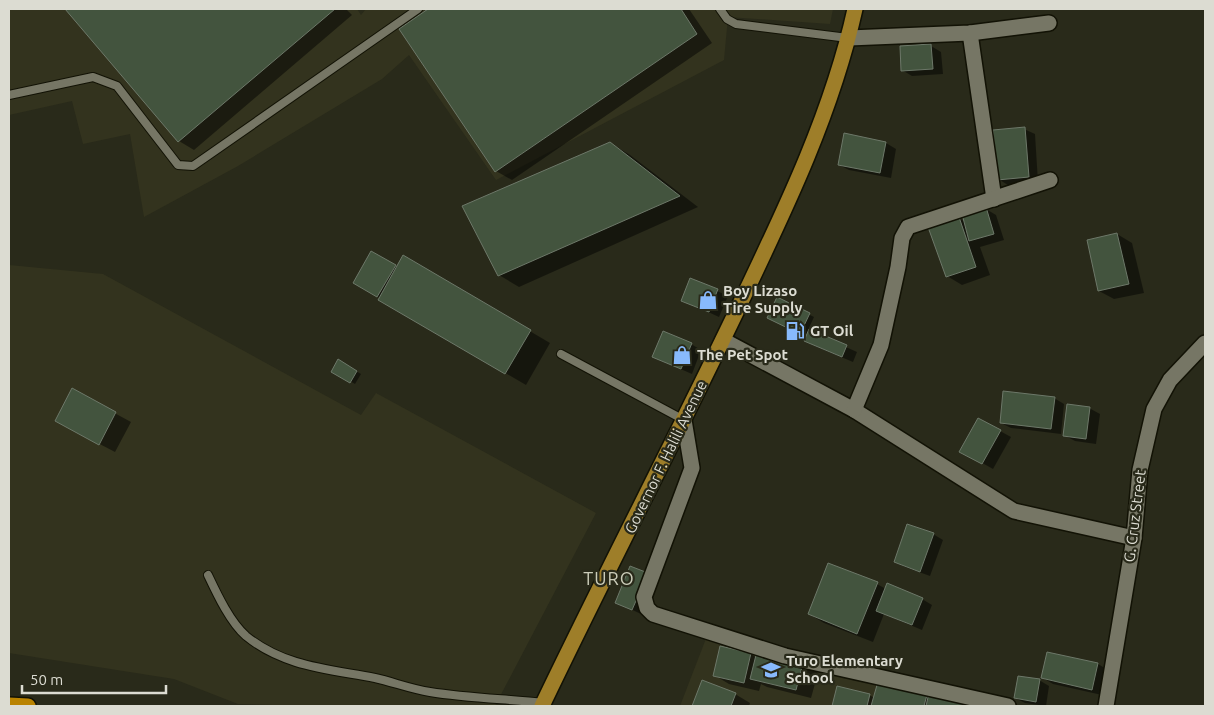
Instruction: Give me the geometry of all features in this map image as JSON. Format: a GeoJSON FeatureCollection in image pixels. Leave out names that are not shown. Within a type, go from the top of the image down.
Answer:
{"type":"FeatureCollection","features":[{"type":"Feature","properties":{"kind":"highway"},"geometry":{"type":"LineString","coordinates":[[9,705],[28,706]]}},
{"type":"Feature","properties":{"kind":"main road","name":"Governor F. Halili Avenue"},"geometry":{"type":"LineString","coordinates":[[543,705],[684,420],[779,222],[822,121],[849,38],[855,9]]}},
{"type":"Feature","properties":{"kind":"street"},"geometry":{"type":"LineString","coordinates":[[849,38],[970,32],[1049,22]]}},
{"type":"Feature","properties":{"kind":"street"},"geometry":{"type":"LineString","coordinates":[[970,32],[994,199]]}},
{"type":"Feature","properties":{"kind":"street"},"geometry":{"type":"LineString","coordinates":[[854,410],[882,345],[898,268],[902,238],[908,227],[1050,180]]}},
{"type":"Feature","properties":{"kind":"street"},"geometry":{"type":"LineString","coordinates":[[723,340],[854,410],[1014,511],[1134,538]]}},
{"type":"Feature","properties":{"kind":"street","name":"G. Cruz Street"},"geometry":{"type":"LineString","coordinates":[[1106,706],[1134,538],[1140,470],[1154,409],[1170,380],[1205,343]]}},
{"type":"Feature","properties":{"kind":"street"},"geometry":{"type":"LineString","coordinates":[[684,420],[692,468],[644,597],[647,608],[653,614],[785,656],[1008,706]]}},
{"type":"Feature","properties":{"kind":"lane"},"geometry":{"type":"LineString","coordinates":[[9,95],[93,77],[117,86],[178,165],[194,166],[418,9]]}},
{"type":"Feature","properties":{"kind":"lane"},"geometry":{"type":"LineString","coordinates":[[720,9],[727,19],[736,24],[849,38]]}},
{"type":"Feature","properties":{"kind":"lane"},"geometry":{"type":"LineString","coordinates":[[561,354],[684,420]]}},
{"type":"Feature","properties":{"kind":"lane"},"geometry":{"type":"LineString","coordinates":[[208,575],[230,616],[244,634],[284,658],[318,669],[375,678],[432,692],[543,705]]}},
{"type":"Feature","properties":{"kind":"shaded area"},"geometry":{"type":"Polygon","coordinates":[[[9,9],[357,9],[361,15],[366,9],[833,9],[830,24],[728,17],[724,60],[496,180],[409,55],[382,79],[238,166],[144,217],[130,134],[83,144],[72,101],[9,115],[9,9]]]}},
{"type":"Feature","properties":{"kind":"shaded area"},"geometry":{"type":"Polygon","coordinates":[[[9,265],[103,274],[361,415],[376,393],[596,513],[495,706],[238,704],[174,679],[9,653],[9,265]]]}},
{"type":"Feature","properties":{"kind":"shaded area","name":"Turo Elementary School"},"geometry":{"type":"Polygon","coordinates":[[[707,636],[989,706],[680,706],[707,636]]]}},
{"type":"Feature","properties":{"kind":"building"},"geometry":{"type":"Polygon","coordinates":[[[65,9],[335,9],[178,142],[65,9]]]}},
{"type":"Feature","properties":{"kind":"building"},"geometry":{"type":"Polygon","coordinates":[[[428,9],[681,9],[697,34],[495,172],[399,29],[428,9]]]}},
{"type":"Feature","properties":{"kind":"building"},"geometry":{"type":"Polygon","coordinates":[[[931,44],[933,69],[901,71],[900,46],[931,44]]]}},
{"type":"Feature","properties":{"kind":"building"},"geometry":{"type":"Polygon","coordinates":[[[1025,127],[1029,177],[997,180],[993,130],[1025,127]]]}},
{"type":"Feature","properties":{"kind":"building"},"geometry":{"type":"Polygon","coordinates":[[[844,133],[886,142],[880,173],[838,165],[844,133]]]}},
{"type":"Feature","properties":{"kind":"building"},"geometry":{"type":"Polygon","coordinates":[[[610,142],[680,196],[498,276],[462,206],[610,142]]]}},
{"type":"Feature","properties":{"kind":"building"},"geometry":{"type":"Polygon","coordinates":[[[986,207],[994,234],[969,241],[962,214],[986,207]]]}},
{"type":"Feature","properties":{"kind":"building"},"geometry":{"type":"Polygon","coordinates":[[[959,217],[976,267],[946,277],[928,227],[959,217]]]}},
{"type":"Feature","properties":{"kind":"building"},"geometry":{"type":"Polygon","coordinates":[[[1117,233],[1129,284],[1098,291],[1087,240],[1117,233]]]}},
{"type":"Feature","properties":{"kind":"building"},"geometry":{"type":"Polygon","coordinates":[[[371,251],[396,265],[377,297],[353,283],[371,251]]]}},
{"type":"Feature","properties":{"kind":"building"},"geometry":{"type":"Polygon","coordinates":[[[403,255],[531,330],[505,374],[378,300],[403,255]]]}},
{"type":"Feature","properties":{"kind":"building"},"geometry":{"type":"Polygon","coordinates":[[[690,278],[718,289],[709,312],[681,301],[690,278]]]}},
{"type":"Feature","properties":{"kind":"building"},"geometry":{"type":"Polygon","coordinates":[[[777,297],[810,313],[800,334],[767,318],[777,297]]]}},
{"type":"Feature","properties":{"kind":"building"},"geometry":{"type":"Polygon","coordinates":[[[809,329],[847,345],[842,357],[804,341],[809,329]]]}},
{"type":"Feature","properties":{"kind":"building"},"geometry":{"type":"Polygon","coordinates":[[[663,331],[692,343],[681,369],[652,357],[663,331]]]}},
{"type":"Feature","properties":{"kind":"building"},"geometry":{"type":"Polygon","coordinates":[[[338,359],[357,371],[350,383],[331,372],[338,359]]]}},
{"type":"Feature","properties":{"kind":"building"},"geometry":{"type":"Polygon","coordinates":[[[72,388],[116,412],[99,445],[55,421],[72,388]]]}},
{"type":"Feature","properties":{"kind":"building"},"geometry":{"type":"Polygon","coordinates":[[[1003,391],[1055,397],[1051,429],[1000,423],[1003,391]]]}},
{"type":"Feature","properties":{"kind":"building"},"geometry":{"type":"Polygon","coordinates":[[[1067,404],[1090,407],[1086,439],[1063,436],[1067,404]]]}},
{"type":"Feature","properties":{"kind":"building"},"geometry":{"type":"Polygon","coordinates":[[[978,418],[1001,430],[982,464],[959,452],[978,418]]]}},
{"type":"Feature","properties":{"kind":"building"},"geometry":{"type":"Polygon","coordinates":[[[907,524],[934,533],[920,572],[894,562],[907,524]]]}},
{"type":"Feature","properties":{"kind":"building"},"geometry":{"type":"Polygon","coordinates":[[[828,563],[878,582],[857,634],[808,614],[828,563]]]}},
{"type":"Feature","properties":{"kind":"building"},"geometry":{"type":"Polygon","coordinates":[[[630,566],[648,573],[632,610],[615,603],[630,566]]]}},
{"type":"Feature","properties":{"kind":"building"},"geometry":{"type":"Polygon","coordinates":[[[887,583],[923,598],[912,625],[876,611],[887,583]]]}},
{"type":"Feature","properties":{"kind":"building"},"geometry":{"type":"Polygon","coordinates":[[[720,646],[751,653],[744,683],[713,676],[720,646]]]}},
{"type":"Feature","properties":{"kind":"building"},"geometry":{"type":"Polygon","coordinates":[[[757,651],[803,663],[796,690],[750,679],[757,651]]]}},
{"type":"Feature","properties":{"kind":"building"},"geometry":{"type":"Polygon","coordinates":[[[1047,652],[1098,663],[1092,690],[1041,678],[1047,652]]]}},
{"type":"Feature","properties":{"kind":"building"},"geometry":{"type":"Polygon","coordinates":[[[1018,676],[1040,679],[1036,702],[1014,698],[1018,676]]]}},
{"type":"Feature","properties":{"kind":"building"},"geometry":{"type":"Polygon","coordinates":[[[879,678],[928,691],[924,706],[871,706],[879,678]]]}},
{"type":"Feature","properties":{"kind":"building"},"geometry":{"type":"Polygon","coordinates":[[[702,680],[736,693],[731,706],[692,706],[702,680]]]}},
{"type":"Feature","properties":{"kind":"building"},"geometry":{"type":"Polygon","coordinates":[[[837,686],[870,694],[867,706],[832,706],[837,686]]]}},
{"type":"Feature","properties":{"kind":"building"},"geometry":{"type":"Polygon","coordinates":[[[929,693],[987,706],[926,706],[929,693]]]}},
{"type":"Feature","properties":{"kind":"place","name":"Boy Lizaso Tire Supply"},"geometry":{"type":"Point","coordinates":[708,300]}},
{"type":"Feature","properties":{"kind":"place","name":"GT Oil"},"geometry":{"type":"Point","coordinates":[795,331]}},
{"type":"Feature","properties":{"kind":"place","name":"The Pet Spot"},"geometry":{"type":"Point","coordinates":[682,355]}},
{"type":"Feature","properties":{"kind":"place","name":"Turo Elementary School"},"geometry":{"type":"Point","coordinates":[771,670]}},
{"type":"Feature","properties":{"kind":"district","name":"TURO"},"geometry":{"type":"Point","coordinates":[609,579]}}]}
